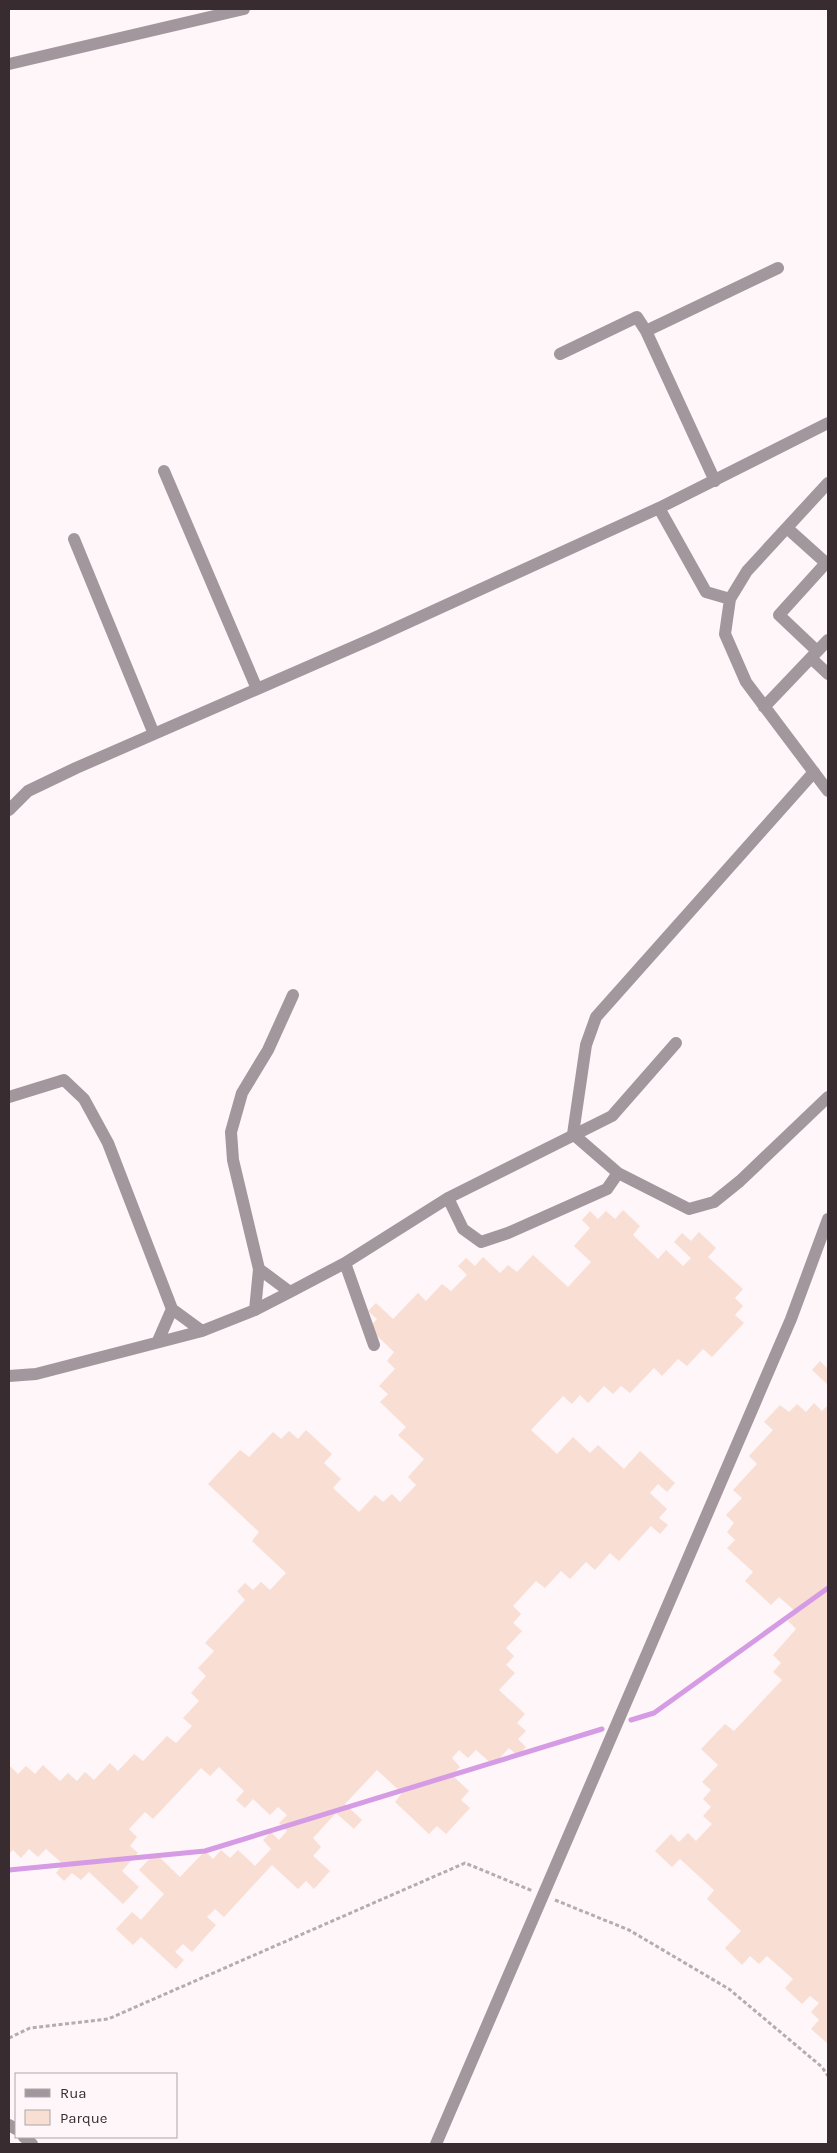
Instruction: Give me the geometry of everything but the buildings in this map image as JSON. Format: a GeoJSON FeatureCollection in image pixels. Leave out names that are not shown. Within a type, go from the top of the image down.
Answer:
{"type":"FeatureCollection","features":[{"type":"Feature","properties":{"kind":"street"},"geometry":{"type":"LineString","coordinates":[[9,64],[244,9]]}},
{"type":"Feature","properties":{"kind":"street"},"geometry":{"type":"LineString","coordinates":[[646,331],[778,268]]}},
{"type":"Feature","properties":{"kind":"street"},"geometry":{"type":"LineString","coordinates":[[560,354],[637,316],[646,331],[715,480]]}},
{"type":"Feature","properties":{"kind":"street"},"geometry":{"type":"LineString","coordinates":[[9,810],[28,791],[660,508],[828,424]]}},
{"type":"Feature","properties":{"kind":"street"},"geometry":{"type":"LineString","coordinates":[[164,471],[257,688]]}},
{"type":"Feature","properties":{"kind":"street"},"geometry":{"type":"LineString","coordinates":[[828,483],[747,571],[730,599],[726,634],[746,682],[828,791]]}},
{"type":"Feature","properties":{"kind":"street"},"geometry":{"type":"LineString","coordinates":[[660,508],[706,592],[730,599]]}},
{"type":"Feature","properties":{"kind":"street"},"geometry":{"type":"LineString","coordinates":[[787,528],[826,563],[779,615],[814,654],[828,674]]}},
{"type":"Feature","properties":{"kind":"street"},"geometry":{"type":"LineString","coordinates":[[74,539],[154,734]]}},
{"type":"Feature","properties":{"kind":"street"},"geometry":{"type":"LineString","coordinates":[[764,708],[828,640]]}},
{"type":"Feature","properties":{"kind":"street"},"geometry":{"type":"LineString","coordinates":[[573,1134],[586,1045],[596,1017],[814,772]]}},
{"type":"Feature","properties":{"kind":"street"},"geometry":{"type":"LineString","coordinates":[[254,1310],[259,1268],[234,1160],[231,1132],[242,1092],[268,1050],[293,995]]}},
{"type":"Feature","properties":{"kind":"street"},"geometry":{"type":"LineString","coordinates":[[9,1376],[36,1374],[202,1331],[254,1310],[345,1264],[448,1198],[612,1116],[676,1043]]}},
{"type":"Feature","properties":{"kind":"street"},"geometry":{"type":"LineString","coordinates":[[9,1096],[64,1080],[84,1099],[108,1142],[172,1309],[202,1331]]}},
{"type":"Feature","properties":{"kind":"street"},"geometry":{"type":"LineString","coordinates":[[573,1134],[618,1173],[690,1209],[714,1202],[740,1181],[828,1097]]}},
{"type":"Feature","properties":{"kind":"street"},"geometry":{"type":"LineString","coordinates":[[448,1198],[463,1229],[482,1242],[508,1233],[606,1189],[618,1173]]}},
{"type":"Feature","properties":{"kind":"street"},"geometry":{"type":"LineString","coordinates":[[436,2144],[791,1319],[828,1218]]}},
{"type":"Feature","properties":{"kind":"street"},"geometry":{"type":"LineString","coordinates":[[345,1264],[374,1345]]}},
{"type":"Feature","properties":{"kind":"street"},"geometry":{"type":"LineString","coordinates":[[259,1268],[290,1292]]}},
{"type":"Feature","properties":{"kind":"street"},"geometry":{"type":"LineString","coordinates":[[158,1341],[172,1309]]}},
{"type":"Feature","properties":{"kind":"path"},"geometry":{"type":"LineString","coordinates":[[9,2038],[30,2028],[108,2020],[465,1864],[629,1930],[729,1989],[822,2067],[828,2076]]}},
{"type":"Feature","properties":{"kind":"green space"},"geometry":{"type":"Polygon","coordinates":[[[623,1210],[640,1226],[633,1235],[658,1259],[666,1250],[683,1266],[691,1258],[674,1242],[682,1233],[691,1241],[699,1232],[716,1248],[708,1257],[743,1289],[735,1298],[743,1306],[735,1315],[744,1323],[712,1357],[703,1349],[687,1366],[678,1359],[662,1376],[654,1368],[630,1393],[621,1386],[613,1394],[604,1386],[588,1403],[580,1395],[572,1404],[563,1396],[531,1430],[557,1454],[573,1437],[590,1453],[598,1445],[624,1469],[640,1451],[675,1483],[667,1492],[658,1484],[650,1493],[667,1509],[659,1518],[668,1525],[660,1534],[651,1526],[619,1561],[610,1553],[595,1570],[586,1562],[570,1579],[561,1571],[545,1588],[536,1581],[513,1606],[521,1614],[513,1623],[522,1631],[506,1648],[514,1656],[506,1665],[515,1673],[499,1690],[525,1714],[517,1723],[526,1731],[518,1739],[526,1747],[518,1756],[509,1748],[493,1765],[476,1750],[468,1758],[459,1750],[452,1758],[460,1767],[452,1775],[469,1791],[461,1800],[470,1808],[446,1834],[437,1826],[429,1834],[395,1802],[402,1793],[377,1770],[345,1804],[362,1820],[354,1829],[336,1813],[313,1838],[321,1847],[313,1856],[330,1871],[314,1889],[306,1881],[298,1889],[272,1865],[224,1917],[215,1909],[207,1917],[216,1925],[192,1952],[183,1944],[175,1952],[184,1960],[176,1969],[141,1937],[133,1945],[116,1929],[132,1912],[141,1920],[164,1894],[139,1870],[155,1853],[180,1877],[205,1851],[213,1859],[221,1850],[230,1858],[238,1850],[255,1866],[271,1849],[263,1840],[271,1832],[279,1840],[287,1831],[279,1823],[287,1815],[278,1807],[270,1815],[253,1799],[245,1808],[236,1800],[244,1791],[219,1767],[210,1776],[201,1768],[153,1819],[145,1812],[129,1829],[137,1837],[130,1846],[138,1853],[122,1871],[139,1887],[123,1904],[89,1872],[81,1880],[72,1873],[64,1881],[56,1873],[63,1864],[46,1849],[38,1857],[29,1849],[21,1858],[13,1850],[9,1854],[10,1766],[18,1774],[26,1766],[35,1774],[43,1765],[60,1781],[68,1773],[77,1781],[85,1772],[94,1780],[110,1763],[118,1771],[134,1754],[143,1761],[167,1736],[176,1743],[192,1726],[183,1718],[199,1701],[191,1693],[206,1676],[198,1668],[214,1651],[205,1643],[245,1600],[237,1591],[245,1583],[253,1590],[261,1582],[270,1590],[286,1573],[252,1541],[259,1532],[208,1484],[240,1450],[249,1457],[273,1432],[281,1439],[289,1431],[298,1439],[306,1430],[332,1454],[324,1463],[341,1479],[333,1488],[359,1512],[375,1495],[383,1502],[392,1494],[400,1502],[416,1485],[408,1477],[424,1459],[398,1435],[406,1427],[380,1402],[388,1394],[379,1386],[395,1369],[387,1361],[394,1352],[369,1328],[377,1319],[368,1311],[376,1303],[393,1319],[418,1293],[426,1301],[442,1284],[451,1291],[467,1275],[458,1266],[466,1258],[475,1266],[483,1257],[500,1273],[508,1265],[517,1272],[533,1255],[568,1287],[591,1262],[574,1246],[590,1228],[582,1220],[590,1211],[598,1219],[606,1211],[615,1219],[623,1210]]]}},
{"type":"Feature","properties":{"kind":"green space"},"geometry":{"type":"Polygon","coordinates":[[[820,1361],[828,1369],[828,1385],[812,1370],[820,1361]]]}},
{"type":"Feature","properties":{"kind":"green space"},"geometry":{"type":"Polygon","coordinates":[[[814,1403],[822,1411],[828,1405],[828,2044],[811,2029],[819,2020],[811,2012],[819,2003],[810,1996],[802,2004],[785,1988],[793,1979],[767,1956],[759,1964],[750,1956],[742,1965],[725,1948],[741,1931],[707,1899],[714,1890],[680,1859],[672,1867],[655,1851],[671,1834],[679,1842],[688,1833],[696,1841],[712,1824],[703,1816],[711,1807],[703,1799],[711,1790],[702,1782],[718,1765],[701,1749],[725,1724],[734,1731],[782,1680],[773,1672],[781,1663],[773,1655],[796,1629],[788,1621],[796,1612],[779,1597],[771,1605],[745,1581],[753,1572],[727,1548],[735,1540],[727,1532],[734,1523],[726,1515],[742,1498],[733,1490],[757,1464],[749,1456],[773,1430],[764,1422],[780,1405],[789,1412],[797,1404],[806,1412],[814,1403]]]}},
{"type":"Feature","properties":{"kind":"waterway"},"geometry":{"type":"LineString","coordinates":[[631,1720],[654,1713],[828,1588]]}},
{"type":"Feature","properties":{"kind":"waterway"},"geometry":{"type":"LineString","coordinates":[[9,1870],[205,1851],[602,1729]]}}]}
